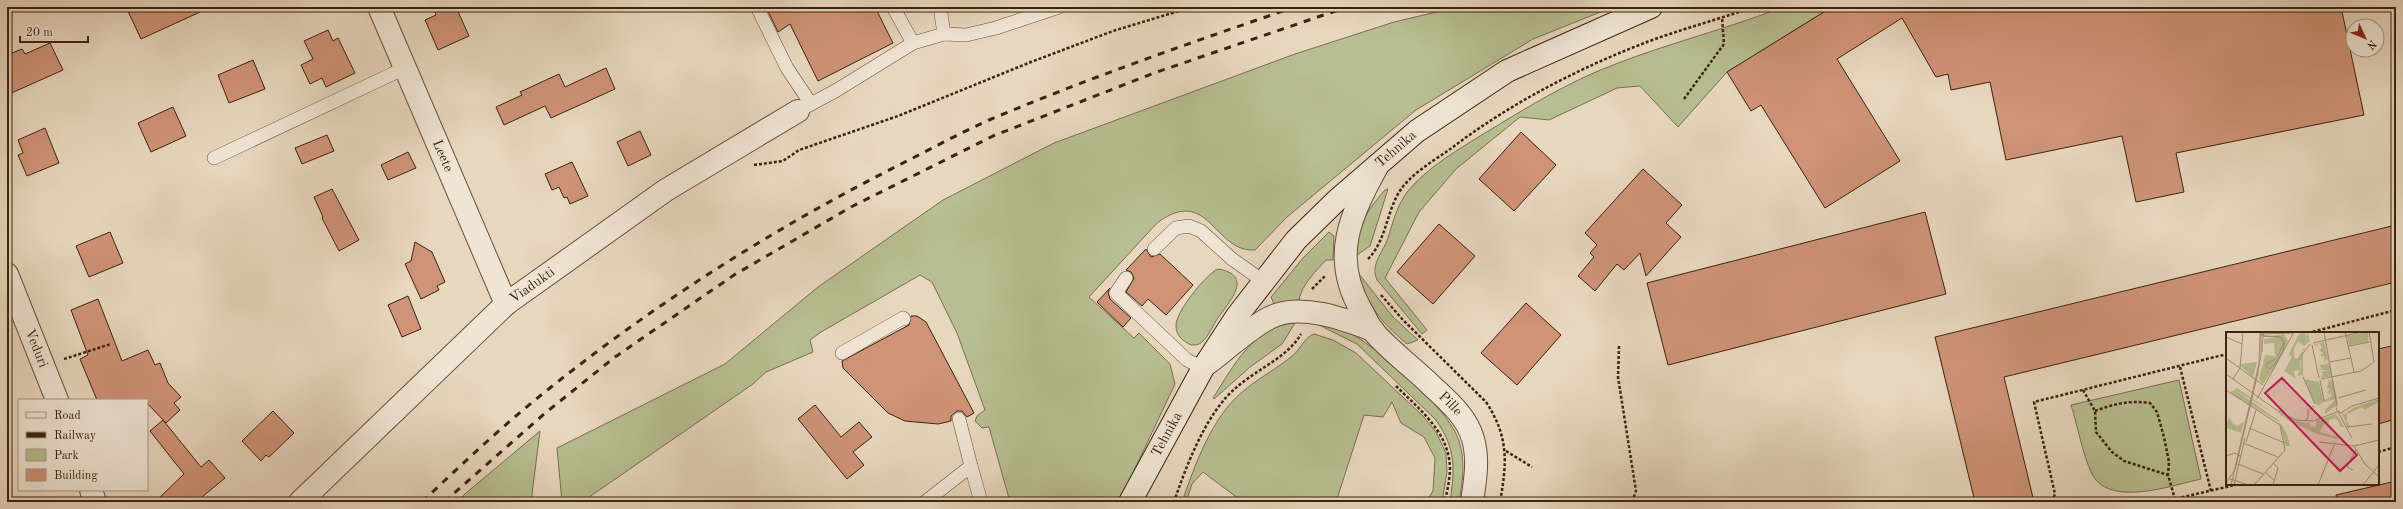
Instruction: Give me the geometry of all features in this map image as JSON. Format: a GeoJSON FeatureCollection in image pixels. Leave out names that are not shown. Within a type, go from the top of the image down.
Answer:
{"type":"FeatureCollection","features":[{"type":"Feature","properties":{"kind":"street","name":"Leete"},"geometry":{"type":"LineString","coordinates":[[379,7],[506,304]]}},
{"type":"Feature","properties":{"kind":"street","name":"Tehnika"},"geometry":{"type":"LineString","coordinates":[[1130,502],[1203,368],[1236,316],[1296,240],[1381,160],[1417,131],[1507,71],[1651,7]]}},
{"type":"Feature","properties":{"kind":"street","name":"Viadukti"},"geometry":{"type":"LineString","coordinates":[[300,502],[506,304],[666,190],[804,108]]}},
{"type":"Feature","properties":{"kind":"street","name":"Pille"},"geometry":{"type":"LineString","coordinates":[[1381,160],[1361,196],[1349,227],[1345,269],[1352,295],[1373,330],[1452,405],[1464,419],[1473,437],[1477,455],[1472,502]]}},
{"type":"Feature","properties":{"kind":"street","name":"Veduri"},"geometry":{"type":"LineString","coordinates":[[7,274],[57,399]]}},
{"type":"Feature","properties":{"kind":"street","name":"Pille"},"geometry":{"type":"LineString","coordinates":[[1203,368],[1269,318],[1287,313],[1337,316],[1373,330]]}},
{"type":"Feature","properties":{"kind":"street","name":"Tehnika"},"geometry":{"type":"LineString","coordinates":[[1148,502],[1203,368]]}},
{"type":"Feature","properties":{"kind":"street"},"geometry":{"type":"LineString","coordinates":[[91,491],[95,502]]}},
{"type":"Feature","properties":{"kind":"lane"},"geometry":{"type":"LineString","coordinates":[[757,7],[804,108],[913,43],[944,34],[966,35],[996,28],[1059,7]]}},
{"type":"Feature","properties":{"kind":"lane"},"geometry":{"type":"LineString","coordinates":[[893,7],[913,43]]}},
{"type":"Feature","properties":{"kind":"lane"},"geometry":{"type":"LineString","coordinates":[[940,7],[944,34]]}},
{"type":"Feature","properties":{"kind":"lane"},"geometry":{"type":"LineString","coordinates":[[214,158],[405,68]]}},
{"type":"Feature","properties":{"kind":"lane"},"geometry":{"type":"LineString","coordinates":[[1154,248],[1176,228],[1189,226],[1201,231],[1232,259],[1263,281]]}},
{"type":"Feature","properties":{"kind":"lane"},"geometry":{"type":"LineString","coordinates":[[1126,278],[1116,293],[1187,360],[1203,368]]}},
{"type":"Feature","properties":{"kind":"lane"},"geometry":{"type":"LineString","coordinates":[[842,353],[903,318],[904,319]]}},
{"type":"Feature","properties":{"kind":"lane"},"geometry":{"type":"LineString","coordinates":[[959,419],[981,502]]}},
{"type":"Feature","properties":{"kind":"lane"},"geometry":{"type":"LineString","coordinates":[[925,502],[972,466]]}},
{"type":"Feature","properties":{"kind":"path"},"geometry":{"type":"LineString","coordinates":[[752,165],[783,161],[799,150],[898,116],[1031,62],[1113,31],[1192,7]]}},
{"type":"Feature","properties":{"kind":"path"},"geometry":{"type":"LineString","coordinates":[[1365,262],[1380,244],[1399,190],[1408,180],[1470,135],[1528,98],[1588,67],[1648,42],[1754,7]]}},
{"type":"Feature","properties":{"kind":"path"},"geometry":{"type":"LineString","coordinates":[[1684,99],[1724,44],[1722,18]]}},
{"type":"Feature","properties":{"kind":"path"},"geometry":{"type":"LineString","coordinates":[[2312,332],[2396,310]]}},
{"type":"Feature","properties":{"kind":"path"},"geometry":{"type":"LineString","coordinates":[[1174,502],[1215,412],[1236,387],[1290,348],[1296,342],[1302,329]]}},
{"type":"Feature","properties":{"kind":"path"},"geometry":{"type":"LineString","coordinates":[[60,360],[111,344]]}},
{"type":"Feature","properties":{"kind":"path"},"geometry":{"type":"LineString","coordinates":[[1619,346],[1618,376],[1636,491],[1632,502]]}},
{"type":"Feature","properties":{"kind":"path"},"geometry":{"type":"LineString","coordinates":[[2052,502],[2055,494],[2034,402],[2180,367],[2226,354]]}},
{"type":"Feature","properties":{"kind":"path"},"geometry":{"type":"LineString","coordinates":[[2180,367],[2211,491]]}},
{"type":"Feature","properties":{"kind":"path"},"geometry":{"type":"LineString","coordinates":[[1393,384],[1427,416],[1445,444],[1450,469],[1445,502]]}},
{"type":"Feature","properties":{"kind":"path"},"geometry":{"type":"LineString","coordinates":[[2083,390],[2095,411],[2096,432],[2112,452],[2124,461],[2168,475]]}},
{"type":"Feature","properties":{"kind":"path"},"geometry":{"type":"LineString","coordinates":[[2095,411],[2115,404],[2139,402],[2150,403],[2156,412],[2164,437],[2169,462],[2168,475],[2175,499]]}},
{"type":"Feature","properties":{"kind":"path"},"geometry":{"type":"LineString","coordinates":[[2379,452],[2396,447]]}},
{"type":"Feature","properties":{"kind":"path"},"geometry":{"type":"LineString","coordinates":[[1506,451],[1532,467]]}},
{"type":"Feature","properties":{"kind":"path"},"geometry":{"type":"LineString","coordinates":[[2162,502],[2235,485]]}},
{"type":"Feature","properties":{"kind":"green space"},"geometry":{"type":"Polygon","coordinates":[[[1458,7],[1613,7],[1533,39],[1416,110],[1287,217],[1255,250],[1241,248],[1230,242],[1200,215],[1188,211],[1174,213],[1157,223],[1089,297],[1134,338],[1139,333],[1170,364],[1175,384],[1119,502],[1010,502],[989,427],[982,428],[975,421],[977,416],[985,410],[957,333],[932,282],[920,275],[821,332],[810,340],[813,352],[766,372],[753,384],[582,502],[562,502],[557,448],[725,364],[818,287],[943,200],[1054,143],[1295,54],[1394,22],[1458,7]]]}},
{"type":"Feature","properties":{"kind":"green space"},"geometry":{"type":"Polygon","coordinates":[[[1783,7],[1832,7],[1727,72],[1678,127],[1640,86],[1617,88],[1549,120],[1520,117],[1456,169],[1419,212],[1385,278],[1427,330],[1422,334],[1377,280],[1375,274],[1376,264],[1386,243],[1404,196],[1416,182],[1434,166],[1454,152],[1516,114],[1580,79],[1634,57],[1783,7]]]}},
{"type":"Feature","properties":{"kind":"green space"},"geometry":{"type":"Polygon","coordinates":[[[1388,189],[1370,246],[1354,257],[1360,228],[1367,213],[1385,190],[1388,189]]]}},
{"type":"Feature","properties":{"kind":"green space"},"geometry":{"type":"Polygon","coordinates":[[[1329,232],[1334,236],[1333,260],[1326,260],[1314,273],[1306,283],[1299,300],[1274,304],[1271,297],[1303,258],[1329,232]]]}},
{"type":"Feature","properties":{"kind":"green space"},"geometry":{"type":"Polygon","coordinates":[[[1218,269],[1229,272],[1235,277],[1237,283],[1236,289],[1233,297],[1209,334],[1200,344],[1191,345],[1183,340],[1177,333],[1177,320],[1180,312],[1192,294],[1206,278],[1218,269]]]}},
{"type":"Feature","properties":{"kind":"green space"},"geometry":{"type":"Polygon","coordinates":[[[1359,274],[1393,317],[1418,340],[1407,344],[1382,320],[1366,297],[1355,275],[1359,274]]]}},
{"type":"Feature","properties":{"kind":"green space"},"geometry":{"type":"Polygon","coordinates":[[[1295,323],[1282,344],[1250,367],[1214,399],[1213,398],[1237,361],[1256,340],[1267,332],[1280,326],[1295,323]]]}},
{"type":"Feature","properties":{"kind":"green space"},"geometry":{"type":"Polygon","coordinates":[[[1315,323],[1345,330],[1358,338],[1408,377],[1439,409],[1450,423],[1457,436],[1462,452],[1463,469],[1459,502],[1450,502],[1453,479],[1451,450],[1443,430],[1436,420],[1357,344],[1315,323]]]}},
{"type":"Feature","properties":{"kind":"green space"},"geometry":{"type":"Polygon","coordinates":[[[1314,334],[1333,340],[1356,353],[1423,416],[1436,432],[1446,453],[1447,472],[1442,502],[1426,502],[1433,491],[1435,458],[1424,437],[1401,423],[1392,402],[1383,417],[1364,415],[1336,502],[1243,502],[1203,472],[1192,484],[1186,502],[1182,502],[1192,473],[1205,443],[1230,404],[1247,388],[1285,362],[1294,354],[1307,338],[1314,334]]]}},
{"type":"Feature","properties":{"kind":"green space"},"geometry":{"type":"Polygon","coordinates":[[[2179,380],[2201,479],[2142,492],[2111,490],[2099,483],[2091,472],[2088,464],[2071,405],[2179,380]]]}},
{"type":"Feature","properties":{"kind":"green space"},"geometry":{"type":"Polygon","coordinates":[[[540,431],[531,502],[457,502],[466,493],[540,431]]]}},
{"type":"Feature","properties":{"kind":"building"},"geometry":{"type":"Polygon","coordinates":[[[126,7],[211,7],[141,39],[126,7]]]}},
{"type":"Feature","properties":{"kind":"building"},"geometry":{"type":"Polygon","coordinates":[[[445,7],[456,7],[469,36],[438,50],[425,20],[436,15],[435,12],[445,7]]]}},
{"type":"Feature","properties":{"kind":"building"},"geometry":{"type":"Polygon","coordinates":[[[766,7],[875,7],[893,43],[818,81],[790,24],[778,32],[766,7]]]}},
{"type":"Feature","properties":{"kind":"building"},"geometry":{"type":"Polygon","coordinates":[[[1832,7],[2341,7],[2345,26],[2345,58],[2352,58],[2364,115],[2176,153],[2184,192],[2136,202],[2122,136],[2006,160],[1990,82],[1951,90],[1948,74],[1936,77],[1902,18],[1837,59],[1900,161],[1825,208],[1761,105],[1751,111],[1727,72],[1832,7]]]}},
{"type":"Feature","properties":{"kind":"building"},"geometry":{"type":"Polygon","coordinates":[[[328,30],[333,41],[338,38],[355,73],[326,87],[322,78],[310,84],[301,65],[313,59],[304,41],[328,30]]]}},
{"type":"Feature","properties":{"kind":"building"},"geometry":{"type":"Polygon","coordinates":[[[50,43],[63,70],[7,95],[7,55],[22,49],[25,54],[50,43]]]}},
{"type":"Feature","properties":{"kind":"building"},"geometry":{"type":"Polygon","coordinates":[[[253,60],[265,89],[229,103],[218,75],[253,60]]]}},
{"type":"Feature","properties":{"kind":"building"},"geometry":{"type":"Polygon","coordinates":[[[606,68],[615,89],[551,118],[545,106],[504,125],[496,107],[522,95],[520,92],[559,74],[565,87],[606,68]]]}},
{"type":"Feature","properties":{"kind":"building"},"geometry":{"type":"Polygon","coordinates":[[[173,107],[186,136],[151,152],[138,123],[173,107]]]}},
{"type":"Feature","properties":{"kind":"building"},"geometry":{"type":"Polygon","coordinates":[[[45,128],[59,163],[27,176],[18,155],[23,153],[18,140],[45,128]]]}},
{"type":"Feature","properties":{"kind":"building"},"geometry":{"type":"Polygon","coordinates":[[[640,131],[651,155],[628,166],[617,142],[640,131]]]}},
{"type":"Feature","properties":{"kind":"building"},"geometry":{"type":"Polygon","coordinates":[[[1521,132],[1556,165],[1514,211],[1479,179],[1521,132]]]}},
{"type":"Feature","properties":{"kind":"building"},"geometry":{"type":"Polygon","coordinates":[[[327,135],[334,151],[302,164],[295,148],[327,135]]]}},
{"type":"Feature","properties":{"kind":"building"},"geometry":{"type":"Polygon","coordinates":[[[408,152],[416,168],[388,180],[381,165],[408,152]]]}},
{"type":"Feature","properties":{"kind":"building"},"geometry":{"type":"Polygon","coordinates":[[[572,162],[588,196],[570,204],[567,197],[564,198],[559,187],[552,190],[545,174],[572,162]]]}},
{"type":"Feature","properties":{"kind":"building"},"geometry":{"type":"Polygon","coordinates":[[[1643,169],[1682,205],[1666,223],[1681,237],[1646,276],[1640,253],[1624,270],[1617,264],[1595,291],[1578,276],[1594,257],[1590,253],[1597,245],[1585,233],[1643,169]]]}},
{"type":"Feature","properties":{"kind":"building"},"geometry":{"type":"Polygon","coordinates":[[[332,189],[359,240],[339,251],[322,218],[323,217],[314,197],[332,189]]]}},
{"type":"Feature","properties":{"kind":"building"},"geometry":{"type":"Polygon","coordinates":[[[1925,212],[1946,294],[1668,365],[1647,283],[1925,212]]]}},
{"type":"Feature","properties":{"kind":"building"},"geometry":{"type":"Polygon","coordinates":[[[1439,224],[1475,256],[1433,304],[1397,272],[1439,224]]]}},
{"type":"Feature","properties":{"kind":"building"},"geometry":{"type":"Polygon","coordinates":[[[2396,225],[2396,282],[2004,377],[2034,502],[1975,502],[1935,337],[2396,225]]]}},
{"type":"Feature","properties":{"kind":"building"},"geometry":{"type":"Polygon","coordinates":[[[110,232],[123,263],[89,277],[76,246],[110,232]]]}},
{"type":"Feature","properties":{"kind":"building"},"geometry":{"type":"Polygon","coordinates":[[[415,242],[432,252],[445,282],[437,286],[439,290],[421,299],[405,264],[411,261],[415,242]]]}},
{"type":"Feature","properties":{"kind":"building"},"geometry":{"type":"Polygon","coordinates":[[[1146,249],[1151,257],[1160,254],[1193,285],[1166,315],[1148,299],[1142,306],[1126,292],[1134,278],[1131,272],[1126,270],[1146,249]]]}},
{"type":"Feature","properties":{"kind":"building"},"geometry":{"type":"Polygon","coordinates":[[[1110,288],[1108,292],[1110,299],[1131,318],[1123,327],[1097,302],[1110,288]]]}},
{"type":"Feature","properties":{"kind":"building"},"geometry":{"type":"Polygon","coordinates":[[[408,296],[421,329],[402,337],[388,305],[408,296]]]}},
{"type":"Feature","properties":{"kind":"building"},"geometry":{"type":"Polygon","coordinates":[[[98,299],[122,361],[148,350],[155,365],[160,363],[168,383],[181,397],[174,403],[180,410],[166,423],[148,404],[148,399],[97,399],[80,359],[88,355],[71,310],[98,299]]]}},
{"type":"Feature","properties":{"kind":"building"},"geometry":{"type":"Polygon","coordinates":[[[1526,303],[1561,335],[1517,385],[1481,353],[1526,303]]]}},
{"type":"Feature","properties":{"kind":"building"},"geometry":{"type":"Polygon","coordinates":[[[911,316],[917,316],[926,322],[974,413],[967,417],[962,411],[957,411],[951,416],[951,421],[938,424],[905,421],[888,413],[843,368],[842,361],[909,325],[911,316]]]}},
{"type":"Feature","properties":{"kind":"building"},"geometry":{"type":"Polygon","coordinates":[[[2396,345],[2396,419],[2379,424],[2379,349],[2396,345]]]}},
{"type":"Feature","properties":{"kind":"building"},"geometry":{"type":"Polygon","coordinates":[[[815,405],[841,437],[859,422],[872,437],[853,452],[864,465],[847,479],[798,419],[815,405]]]}},
{"type":"Feature","properties":{"kind":"building"},"geometry":{"type":"Polygon","coordinates":[[[273,411],[294,433],[269,457],[266,455],[261,461],[242,441],[273,411]]]}},
{"type":"Feature","properties":{"kind":"building"},"geometry":{"type":"Polygon","coordinates":[[[163,420],[201,467],[209,460],[225,478],[196,502],[155,502],[184,474],[150,431],[163,420]]]}},
{"type":"Feature","properties":{"kind":"building"},"geometry":{"type":"Polygon","coordinates":[[[2396,481],[2396,502],[2337,502],[2336,495],[2396,481]]]}},
{"type":"Feature","properties":{"kind":"railway"},"geometry":{"type":"LineString","coordinates":[[422,502],[535,400],[622,333],[713,271],[806,215],[854,188],[989,120],[1141,61],[1295,7]]}},
{"type":"Feature","properties":{"kind":"railway"},"geometry":{"type":"LineString","coordinates":[[444,502],[544,414],[615,357],[734,275],[851,207],[993,136],[1154,73],[1347,7]]}}]}
